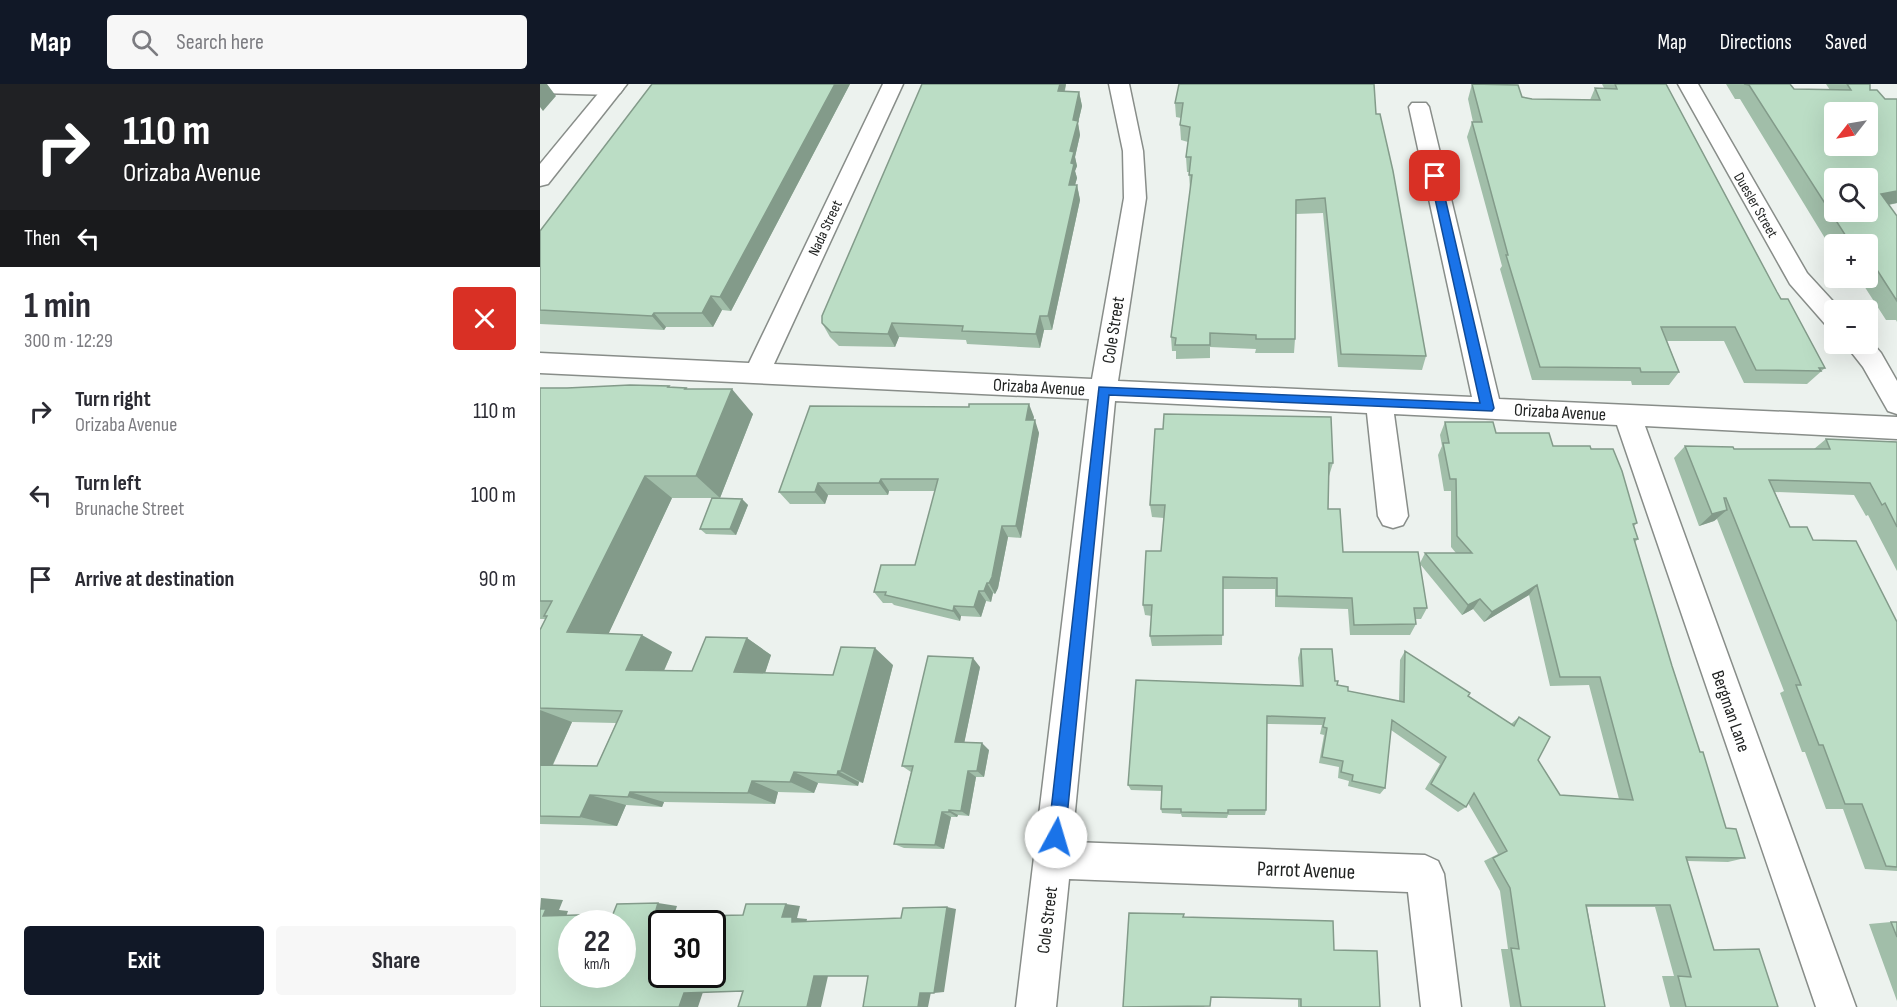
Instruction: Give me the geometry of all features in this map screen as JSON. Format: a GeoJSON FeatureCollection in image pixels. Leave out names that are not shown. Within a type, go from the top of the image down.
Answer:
{"type":"FeatureCollection","features":[{"type":"Feature","properties":{"kind":"main road"},"geometry":{"type":"LineString","coordinates":[[540,180],[615,86]]}},
{"type":"Feature","properties":{"kind":"street","name":"Nada Street"},"geometry":{"type":"LineString","coordinates":[[757,373],[892,84]]}},
{"type":"Feature","properties":{"kind":"street","name":"Cole Street"},"geometry":{"type":"LineString","coordinates":[[1036,1007],[1054,860],[1103,390],[1135,198],[1133,151],[1119,84]]}},
{"type":"Feature","properties":{"kind":"street","name":"Duesler Street"},"geometry":{"type":"LineString","coordinates":[[1688,84],[1798,278],[1824,307]]}},
{"type":"Feature","properties":{"kind":"street"},"geometry":{"type":"LineString","coordinates":[[540,87],[615,86]]}},
{"type":"Feature","properties":{"kind":"street"},"geometry":{"type":"LineString","coordinates":[[1419,107],[1488,408]]}},
{"type":"Feature","properties":{"kind":"street"},"geometry":{"type":"LineString","coordinates":[[1867,354],[1897,404]]}},
{"type":"Feature","properties":{"kind":"street","name":"Orizaba Avenue"},"geometry":{"type":"LineString","coordinates":[[540,363],[1897,428]]}},
{"type":"Feature","properties":{"kind":"street"},"geometry":{"type":"LineString","coordinates":[[1379,402],[1393,516]]}},
{"type":"Feature","properties":{"kind":"street","name":"Bergman Lane"},"geometry":{"type":"LineString","coordinates":[[1627,415],[1836,1007]]}},
{"type":"Feature","properties":{"kind":"street","name":"Parrot Avenue"},"geometry":{"type":"LineString","coordinates":[[1054,860],[1425,874],[1441,1007]]}},
{"type":"Feature","properties":{"kind":"building"},"geometry":{"type":"Polygon","coordinates":[[[652,84],[835,84],[720,297],[711,296],[702,313],[654,313],[652,316],[540,310],[540,231],[652,84]]]}},
{"type":"Feature","properties":{"kind":"building"},"geometry":{"type":"Polygon","coordinates":[[[922,84],[1060,84],[1058,91],[1079,92],[1073,120],[1078,121],[1070,151],[1074,152],[1071,163],[1074,164],[1069,185],[1077,185],[1048,316],[1040,316],[1036,334],[962,331],[963,326],[892,323],[888,334],[831,332],[822,323],[822,316],[922,84]]]}},
{"type":"Feature","properties":{"kind":"building"},"geometry":{"type":"Polygon","coordinates":[[[1179,84],[1374,84],[1376,114],[1380,114],[1393,171],[1426,356],[1341,354],[1325,198],[1296,200],[1295,339],[1256,339],[1256,335],[1210,333],[1210,345],[1175,345],[1176,338],[1171,337],[1192,175],[1189,175],[1191,157],[1186,157],[1190,127],[1180,125],[1183,103],[1175,103],[1179,84]]]}},
{"type":"Feature","properties":{"kind":"building"},"geometry":{"type":"Polygon","coordinates":[[[1472,84],[1518,85],[1522,97],[1532,99],[1600,100],[1595,88],[1617,89],[1615,84],[1666,84],[1777,292],[1781,299],[1788,299],[1825,368],[1819,368],[1821,371],[1756,370],[1735,327],[1661,327],[1679,372],[1641,372],[1640,368],[1540,367],[1506,255],[1508,255],[1472,122],[1482,122],[1472,84]]]}},
{"type":"Feature","properties":{"kind":"building"},"geometry":{"type":"Polygon","coordinates":[[[1744,84],[1790,84],[1794,89],[1851,90],[1847,84],[1870,84],[1870,90],[1877,90],[1885,99],[1897,99],[1897,191],[1881,194],[1897,216],[1897,301],[1878,271],[1878,234],[1845,234],[1837,222],[1878,222],[1878,168],[1824,168],[1824,202],[1749,85],[1744,84]]]}},
{"type":"Feature","properties":{"kind":"building"},"geometry":{"type":"Polygon","coordinates":[[[669,386],[685,389],[732,389],[696,476],[645,476],[567,632],[642,635],[626,670],[692,671],[706,637],[747,638],[734,672],[833,675],[841,647],[875,648],[841,771],[838,771],[837,775],[794,772],[790,782],[752,781],[748,793],[630,792],[628,797],[590,795],[580,817],[540,816],[540,765],[597,766],[622,711],[540,708],[540,630],[552,601],[540,601],[540,388],[669,386]]]}},
{"type":"Feature","properties":{"kind":"building"},"geometry":{"type":"Polygon","coordinates":[[[969,404],[1029,404],[1026,420],[1035,420],[1016,526],[1002,526],[989,583],[984,591],[979,591],[974,607],[954,606],[953,611],[885,595],[886,592],[874,592],[881,565],[915,565],[938,479],[881,479],[879,483],[818,483],[815,492],[779,492],[810,406],[969,407],[969,404]]]}},
{"type":"Feature","properties":{"kind":"building"},"geometry":{"type":"Polygon","coordinates":[[[1164,414],[1331,417],[1333,463],[1329,463],[1328,509],[1340,509],[1343,552],[1418,552],[1427,608],[1414,608],[1416,624],[1354,625],[1352,598],[1277,596],[1277,578],[1223,577],[1223,635],[1150,636],[1152,605],[1143,605],[1146,551],[1161,551],[1165,505],[1150,505],[1155,429],[1163,429],[1164,414]]]}},
{"type":"Feature","properties":{"kind":"building"},"geometry":{"type":"Polygon","coordinates":[[[1445,422],[1493,422],[1496,433],[1549,433],[1553,446],[1590,446],[1591,449],[1613,449],[1637,523],[1633,524],[1638,539],[1634,539],[1672,666],[1700,752],[1703,752],[1726,828],[1736,829],[1745,858],[1686,857],[1714,950],[1759,949],[1778,1007],[1686,1007],[1678,976],[1691,977],[1670,905],[1586,905],[1605,1007],[1521,1007],[1511,948],[1519,949],[1510,888],[1493,858],[1507,851],[1474,793],[1466,807],[1431,784],[1446,757],[1392,720],[1385,788],[1352,781],[1353,775],[1341,772],[1343,761],[1322,757],[1327,728],[1323,727],[1325,718],[1267,716],[1266,810],[1228,810],[1228,813],[1181,812],[1181,809],[1161,809],[1162,786],[1128,785],[1136,680],[1303,686],[1301,649],[1332,649],[1337,685],[1348,687],[1348,691],[1404,702],[1405,651],[1470,693],[1468,696],[1514,726],[1519,717],[1550,737],[1538,760],[1560,795],[1633,800],[1600,677],[1560,677],[1537,585],[1492,612],[1480,599],[1468,605],[1425,553],[1472,553],[1457,536],[1456,479],[1450,479],[1443,443],[1449,443],[1445,422]]]}},
{"type":"Feature","properties":{"kind":"building"},"geometry":{"type":"Polygon","coordinates":[[[1826,439],[1897,442],[1897,527],[1885,503],[1882,505],[1870,483],[1769,480],[1790,527],[1807,527],[1813,540],[1856,541],[1897,622],[1897,867],[1886,866],[1862,804],[1845,804],[1823,745],[1819,745],[1796,685],[1801,685],[1726,498],[1724,498],[1727,510],[1712,514],[1685,446],[1733,447],[1734,449],[1830,449],[1826,439]]]}},
{"type":"Feature","properties":{"kind":"building"},"geometry":{"type":"Polygon","coordinates":[[[712,498],[742,499],[730,529],[700,529],[712,498]]]}},
{"type":"Feature","properties":{"kind":"building"},"geometry":{"type":"Polygon","coordinates":[[[928,656],[973,658],[955,742],[982,743],[977,771],[968,771],[961,811],[942,812],[935,845],[894,844],[913,766],[902,766],[928,656]]]}},
{"type":"Feature","properties":{"kind":"building"},"geometry":{"type":"Polygon","coordinates":[[[658,903],[656,910],[648,910],[648,988],[726,988],[726,915],[743,915],[746,904],[786,904],[782,917],[792,917],[792,922],[901,918],[903,908],[947,907],[934,993],[920,993],[918,1007],[863,1007],[868,976],[814,976],[807,1007],[738,1007],[743,991],[684,993],[679,1007],[540,1007],[540,909],[546,909],[543,916],[558,916],[558,988],[636,988],[636,910],[615,910],[617,904],[658,903]]]}},
{"type":"Feature","properties":{"kind":"building"},"geometry":{"type":"Polygon","coordinates":[[[1129,913],[1184,914],[1183,917],[1333,921],[1334,950],[1377,951],[1380,1007],[1301,1007],[1301,999],[1211,997],[1210,1006],[1123,1007],[1129,913]]]}},
{"type":"Feature","properties":{"kind":"building"},"geometry":{"type":"Polygon","coordinates":[[[1891,922],[1897,922],[1897,937],[1891,922]]]}},
{"type":"Feature","properties":{"kind":"route"},"geometry":{"type":"LineString","coordinates":[[1056,837],[1103,390],[1488,408],[1435,176]]}}]}
